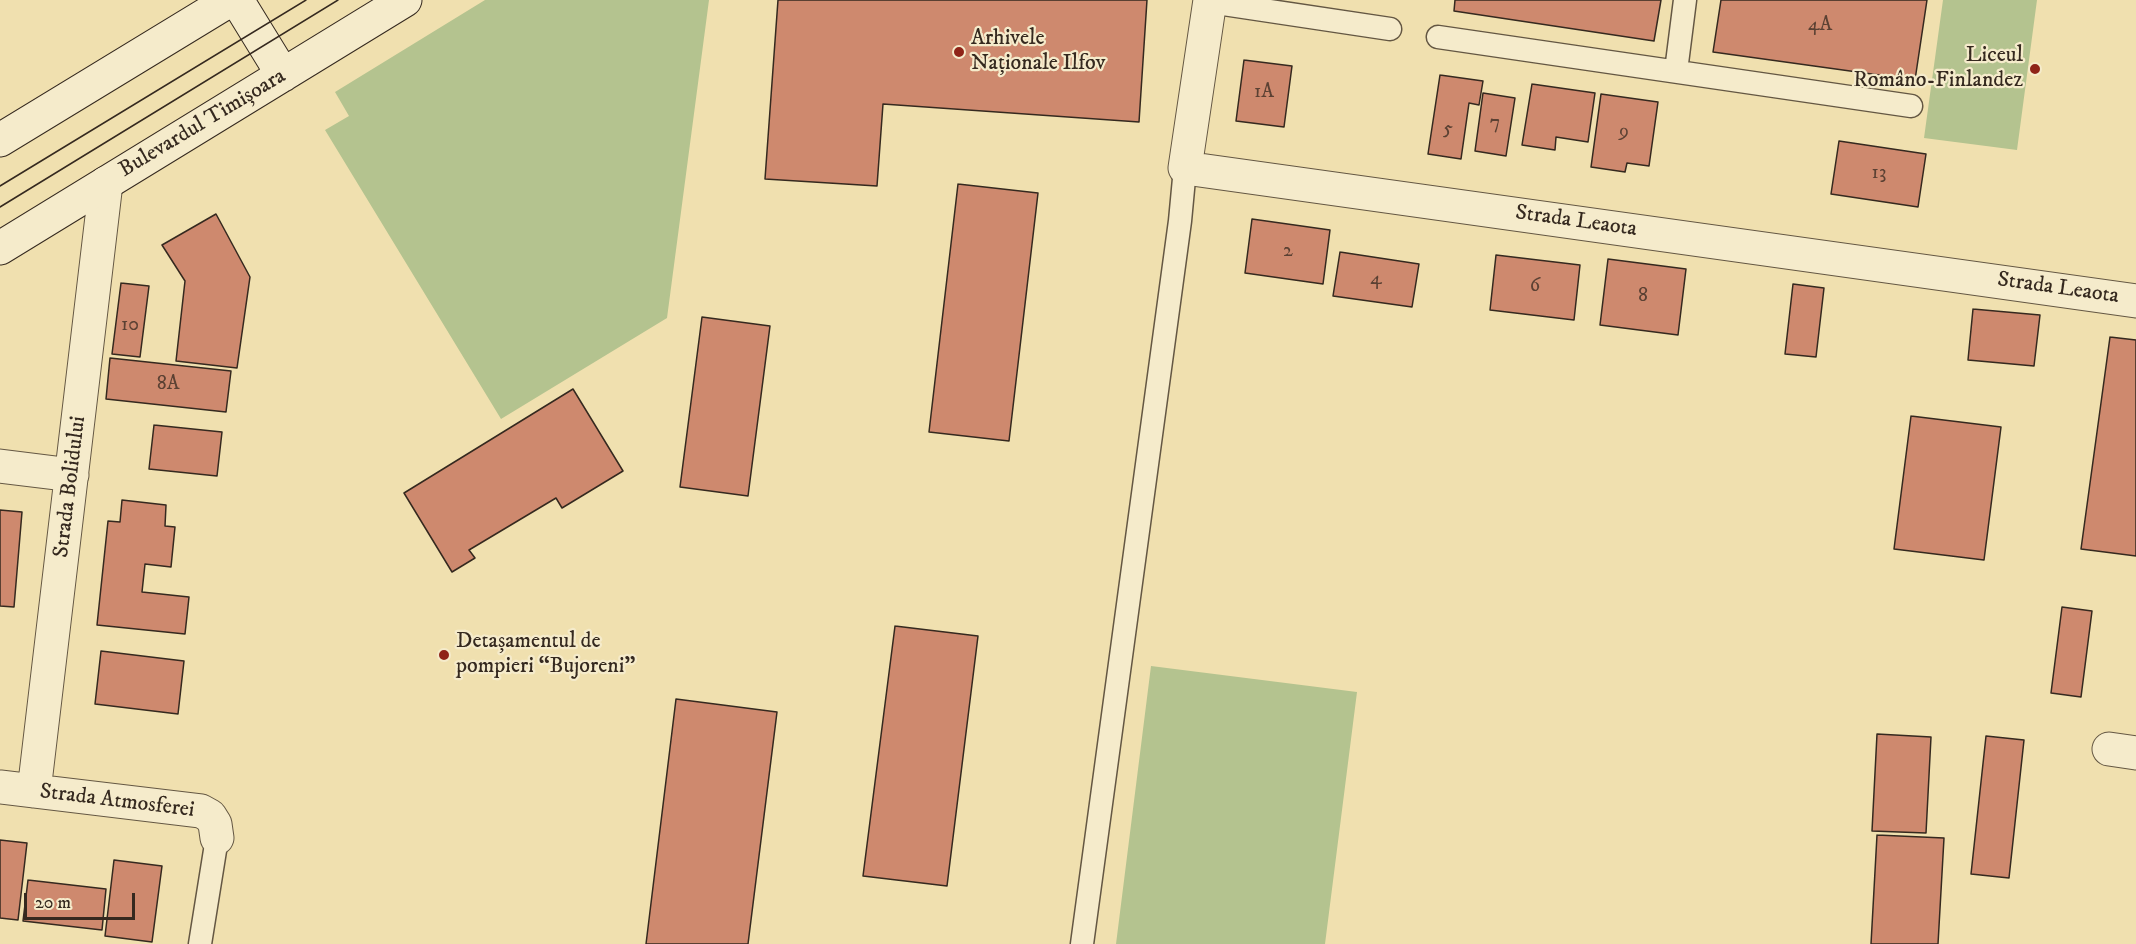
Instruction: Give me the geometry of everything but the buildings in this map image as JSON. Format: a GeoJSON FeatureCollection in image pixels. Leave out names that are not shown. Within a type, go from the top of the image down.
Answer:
{"type":"FeatureCollection","features":[{"type":"Feature","properties":{"kind":"street"},"geometry":{"type":"LineString","coordinates":[[0,140],[230,0]]}},
{"type":"Feature","properties":{"kind":"street"},"geometry":{"type":"LineString","coordinates":[[237,0],[284,75]]}},
{"type":"Feature","properties":{"kind":"street","name":"Bulevardul Timișoara"},"geometry":{"type":"LineString","coordinates":[[0,248],[405,0]]}},
{"type":"Feature","properties":{"kind":"street"},"geometry":{"type":"LineString","coordinates":[[1185,168],[1210,1]]}},
{"type":"Feature","properties":{"kind":"street","name":"Strada Leaota"},"geometry":{"type":"LineString","coordinates":[[1185,168],[2136,300]]}},
{"type":"Feature","properties":{"kind":"street","name":"Strada Bolidului"},"geometry":{"type":"LineString","coordinates":[[34,791],[106,183]]}},
{"type":"Feature","properties":{"kind":"street"},"geometry":{"type":"LineString","coordinates":[[0,466],[72,476]]}},
{"type":"Feature","properties":{"kind":"street","name":"Strada Atmosferei"},"geometry":{"type":"LineString","coordinates":[[0,787],[201,811],[210,816],[215,824],[217,838]]}},
{"type":"Feature","properties":{"kind":"lane"},"geometry":{"type":"LineString","coordinates":[[1676,71],[1685,0]]}},
{"type":"Feature","properties":{"kind":"lane"},"geometry":{"type":"LineString","coordinates":[[1210,1],[1390,29]]}},
{"type":"Feature","properties":{"kind":"lane"},"geometry":{"type":"LineString","coordinates":[[1438,37],[1911,106]]}},
{"type":"Feature","properties":{"kind":"lane"},"geometry":{"type":"LineString","coordinates":[[1082,944],[1180,221],[1185,168]]}},
{"type":"Feature","properties":{"kind":"lane"},"geometry":{"type":"LineString","coordinates":[[200,944],[217,838]]}},
{"type":"Feature","properties":{"kind":"green space"},"geometry":{"type":"Polygon","coordinates":[[[485,0],[709,0],[667,318],[501,419],[325,130],[349,116],[335,92],[485,0]]]}},
{"type":"Feature","properties":{"kind":"green space"},"geometry":{"type":"Polygon","coordinates":[[[1943,0],[2037,0],[2017,150],[1924,138],[1943,0]]]}},
{"type":"Feature","properties":{"kind":"green space"},"geometry":{"type":"Polygon","coordinates":[[[1151,666],[1357,692],[1325,944],[1116,944],[1151,666]]]}},
{"type":"Feature","properties":{"kind":"tram line"},"geometry":{"type":"LineString","coordinates":[[0,186],[306,0]]}},
{"type":"Feature","properties":{"kind":"tram line"},"geometry":{"type":"LineString","coordinates":[[0,207],[338,0]]}},
{"type":"Feature","properties":{"kind":"place","name":"Arhivele Naționale Ilfov"},"geometry":{"type":"Point","coordinates":[959,52]}},
{"type":"Feature","properties":{"kind":"place","name":"Liceul Româno-Finlandez"},"geometry":{"type":"Point","coordinates":[2035,69]}},
{"type":"Feature","properties":{"kind":"place","name":"Detașamentul de pompieri “Bujoreni”"},"geometry":{"type":"Point","coordinates":[444,655]}}]}
